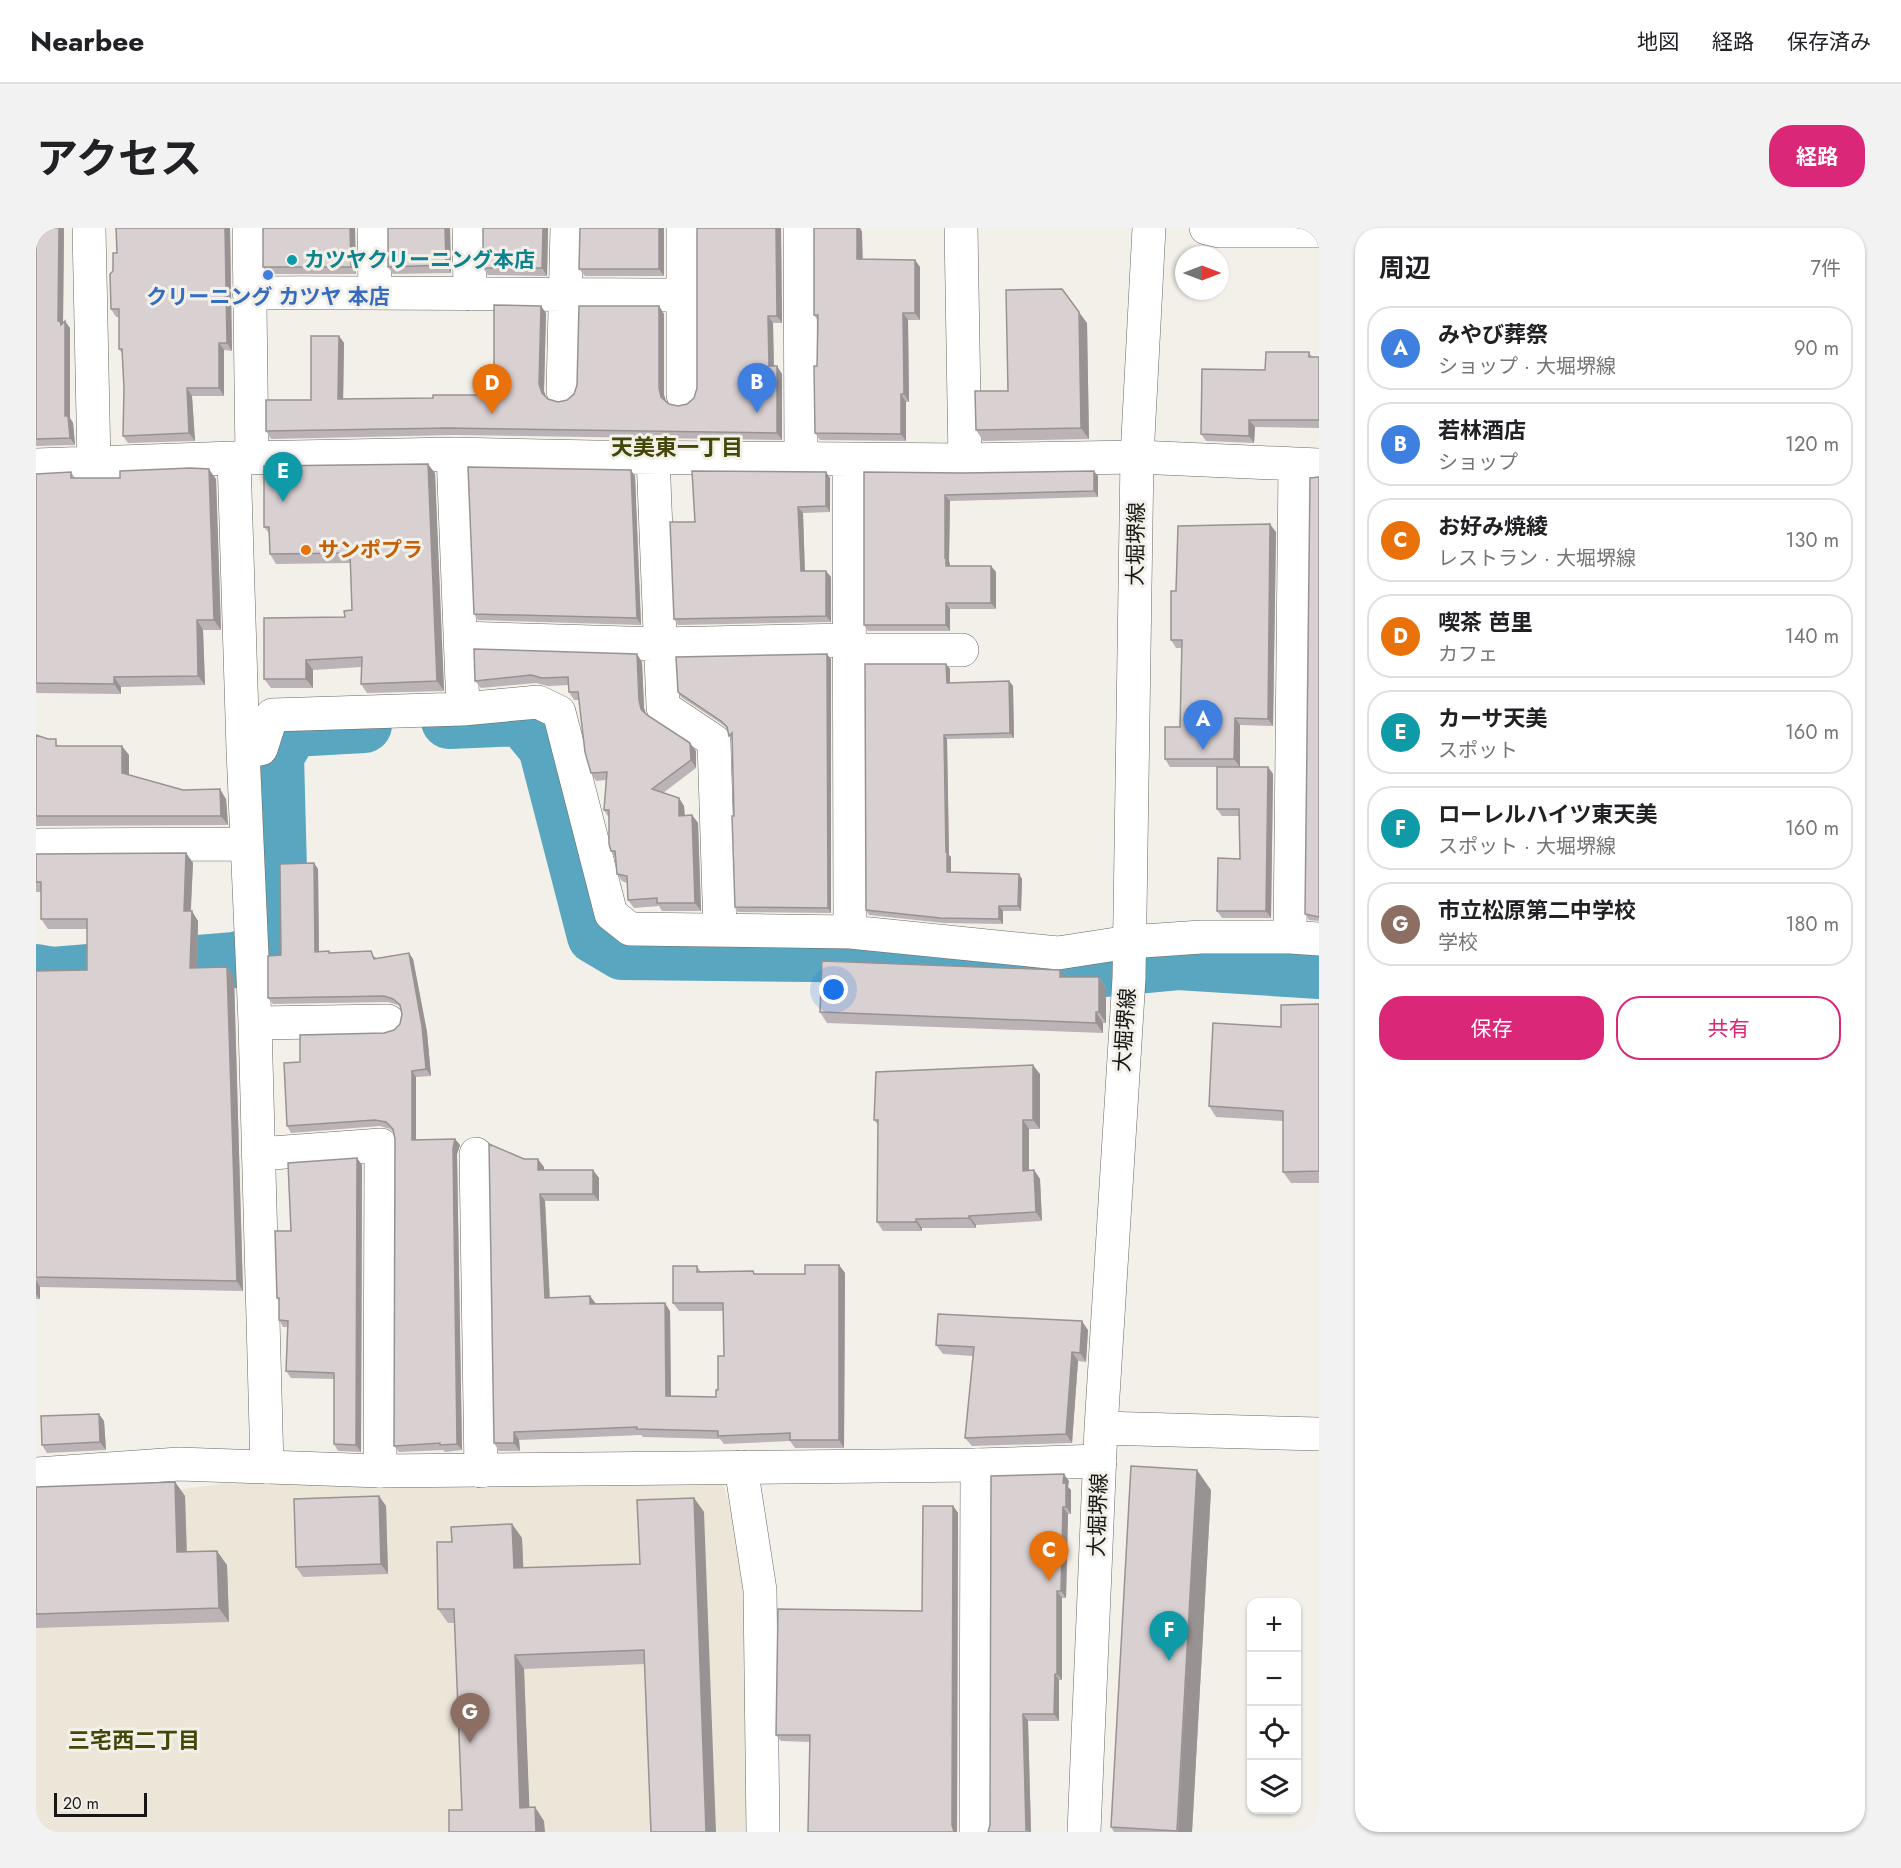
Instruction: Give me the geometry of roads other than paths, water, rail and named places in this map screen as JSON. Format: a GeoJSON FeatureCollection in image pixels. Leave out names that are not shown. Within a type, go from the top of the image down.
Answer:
{"type":"FeatureCollection","features":[{"type":"Feature","properties":{"kind":"street"},"geometry":{"type":"LineString","coordinates":[[89,228],[94,464]]}},
{"type":"Feature","properties":{"kind":"street"},"geometry":{"type":"LineString","coordinates":[[249,228],[243,458],[243,750],[255,1023],[267,1467]]}},
{"type":"Feature","properties":{"kind":"street"},"geometry":{"type":"LineString","coordinates":[[374,228],[375,292]]}},
{"type":"Feature","properties":{"kind":"street"},"geometry":{"type":"LineString","coordinates":[[469,228],[470,294]]}},
{"type":"Feature","properties":{"kind":"street"},"geometry":{"type":"LineString","coordinates":[[563,391],[567,228]]}},
{"type":"Feature","properties":{"kind":"street"},"geometry":{"type":"LineString","coordinates":[[683,228],[683,395]]}},
{"type":"Feature","properties":{"kind":"street"},"geometry":{"type":"LineString","coordinates":[[800,228],[801,458]]}},
{"type":"Feature","properties":{"kind":"street"},"geometry":{"type":"LineString","coordinates":[[961,228],[965,460]]}},
{"type":"Feature","properties":{"kind":"street","name":"大堀堺線"},"geometry":{"type":"LineString","coordinates":[[1084,1832],[1101,1428],[1129,959],[1137,457],[1149,228]]}},
{"type":"Feature","properties":{"kind":"street"},"geometry":{"type":"LineString","coordinates":[[1206,228],[1218,231],[1319,231]]}},
{"type":"Feature","properties":{"kind":"street"},"geometry":{"type":"LineString","coordinates":[[249,293],[683,295]]}},
{"type":"Feature","properties":{"kind":"street"},"geometry":{"type":"LineString","coordinates":[[36,465],[453,454],[965,460],[1137,457],[1307,465],[1304,938],[1201,937],[1129,959],[850,932],[630,929],[611,915],[559,712],[538,702],[463,710],[272,716],[261,749],[243,750]]}},
{"type":"Feature","properties":{"kind":"street"},"geometry":{"type":"LineString","coordinates":[[453,454],[463,710]]}},
{"type":"Feature","properties":{"kind":"street"},"geometry":{"type":"LineString","coordinates":[[653,456],[663,707],[714,741],[720,930]]}},
{"type":"Feature","properties":{"kind":"street"},"geometry":{"type":"LineString","coordinates":[[849,459],[850,932]]}},
{"type":"Feature","properties":{"kind":"street"},"geometry":{"type":"LineString","coordinates":[[460,638],[661,644],[849,645],[962,650]]}},
{"type":"Feature","properties":{"kind":"street"},"geometry":{"type":"LineString","coordinates":[[36,845],[247,844]]}},
{"type":"Feature","properties":{"kind":"street"},"geometry":{"type":"LineString","coordinates":[[255,1023],[388,1021]]}},
{"type":"Feature","properties":{"kind":"street"},"geometry":{"type":"LineString","coordinates":[[258,1154],[381,1145],[380,1471]]}},
{"type":"Feature","properties":{"kind":"street"},"geometry":{"type":"LineString","coordinates":[[476,1154],[481,1471]]}},
{"type":"Feature","properties":{"kind":"street"},"geometry":{"type":"LineString","coordinates":[[1101,1428],[1319,1434]]}},
{"type":"Feature","properties":{"kind":"street"},"geometry":{"type":"LineString","coordinates":[[36,1474],[179,1464],[380,1471],[481,1471],[977,1465],[1100,1461]]}},
{"type":"Feature","properties":{"kind":"street"},"geometry":{"type":"LineString","coordinates":[[976,1832],[977,1465]]}},
{"type":"Feature","properties":{"kind":"street"},"geometry":{"type":"LineString","coordinates":[[741,1467],[760,1590],[763,1832]]}},
{"type":"Feature","properties":{"kind":"waterway"},"geometry":{"type":"LineString","coordinates":[[449,721],[522,718],[546,747],[595,936],[622,952],[906,955],[1071,972],[1178,962],[1319,971]]}},
{"type":"Feature","properties":{"kind":"waterway"},"geometry":{"type":"LineString","coordinates":[[36,972],[53,975],[235,960],[281,947],[276,756],[292,729],[364,725]]}},
{"type":"Feature","properties":{"kind":"place","name":"カツヤクリーニング本店"},"geometry":{"type":"Point","coordinates":[292,260]}},
{"type":"Feature","properties":{"kind":"place","name":"クリーニング カツヤ 本店"},"geometry":{"type":"Point","coordinates":[268,275]}},
{"type":"Feature","properties":{"kind":"place","name":"若林酒店"},"geometry":{"type":"Point","coordinates":[757,413]}},
{"type":"Feature","properties":{"kind":"place","name":"喫茶 芭里"},"geometry":{"type":"Point","coordinates":[492,414]}},
{"type":"Feature","properties":{"kind":"place","name":"カーサ天美"},"geometry":{"type":"Point","coordinates":[283,502]}},
{"type":"Feature","properties":{"kind":"place","name":"サンポプラ"},"geometry":{"type":"Point","coordinates":[306,550]}},
{"type":"Feature","properties":{"kind":"place","name":"みやび葬祭"},"geometry":{"type":"Point","coordinates":[1203,750]}},
{"type":"Feature","properties":{"kind":"place","name":"お好み焼綾"},"geometry":{"type":"Point","coordinates":[1049,1581]}},
{"type":"Feature","properties":{"kind":"place","name":"ローレルハイツ東天美"},"geometry":{"type":"Point","coordinates":[1169,1661]}},
{"type":"Feature","properties":{"kind":"place","name":"市立松原第二中学校"},"geometry":{"type":"Point","coordinates":[470,1743]}},
{"type":"Feature","properties":{"kind":"district","name":"天美東一丁目"},"geometry":{"type":"Point","coordinates":[677,447]}},
{"type":"Feature","properties":{"kind":"district","name":"三宅西二丁目"},"geometry":{"type":"Point","coordinates":[134,1740]}}]}
